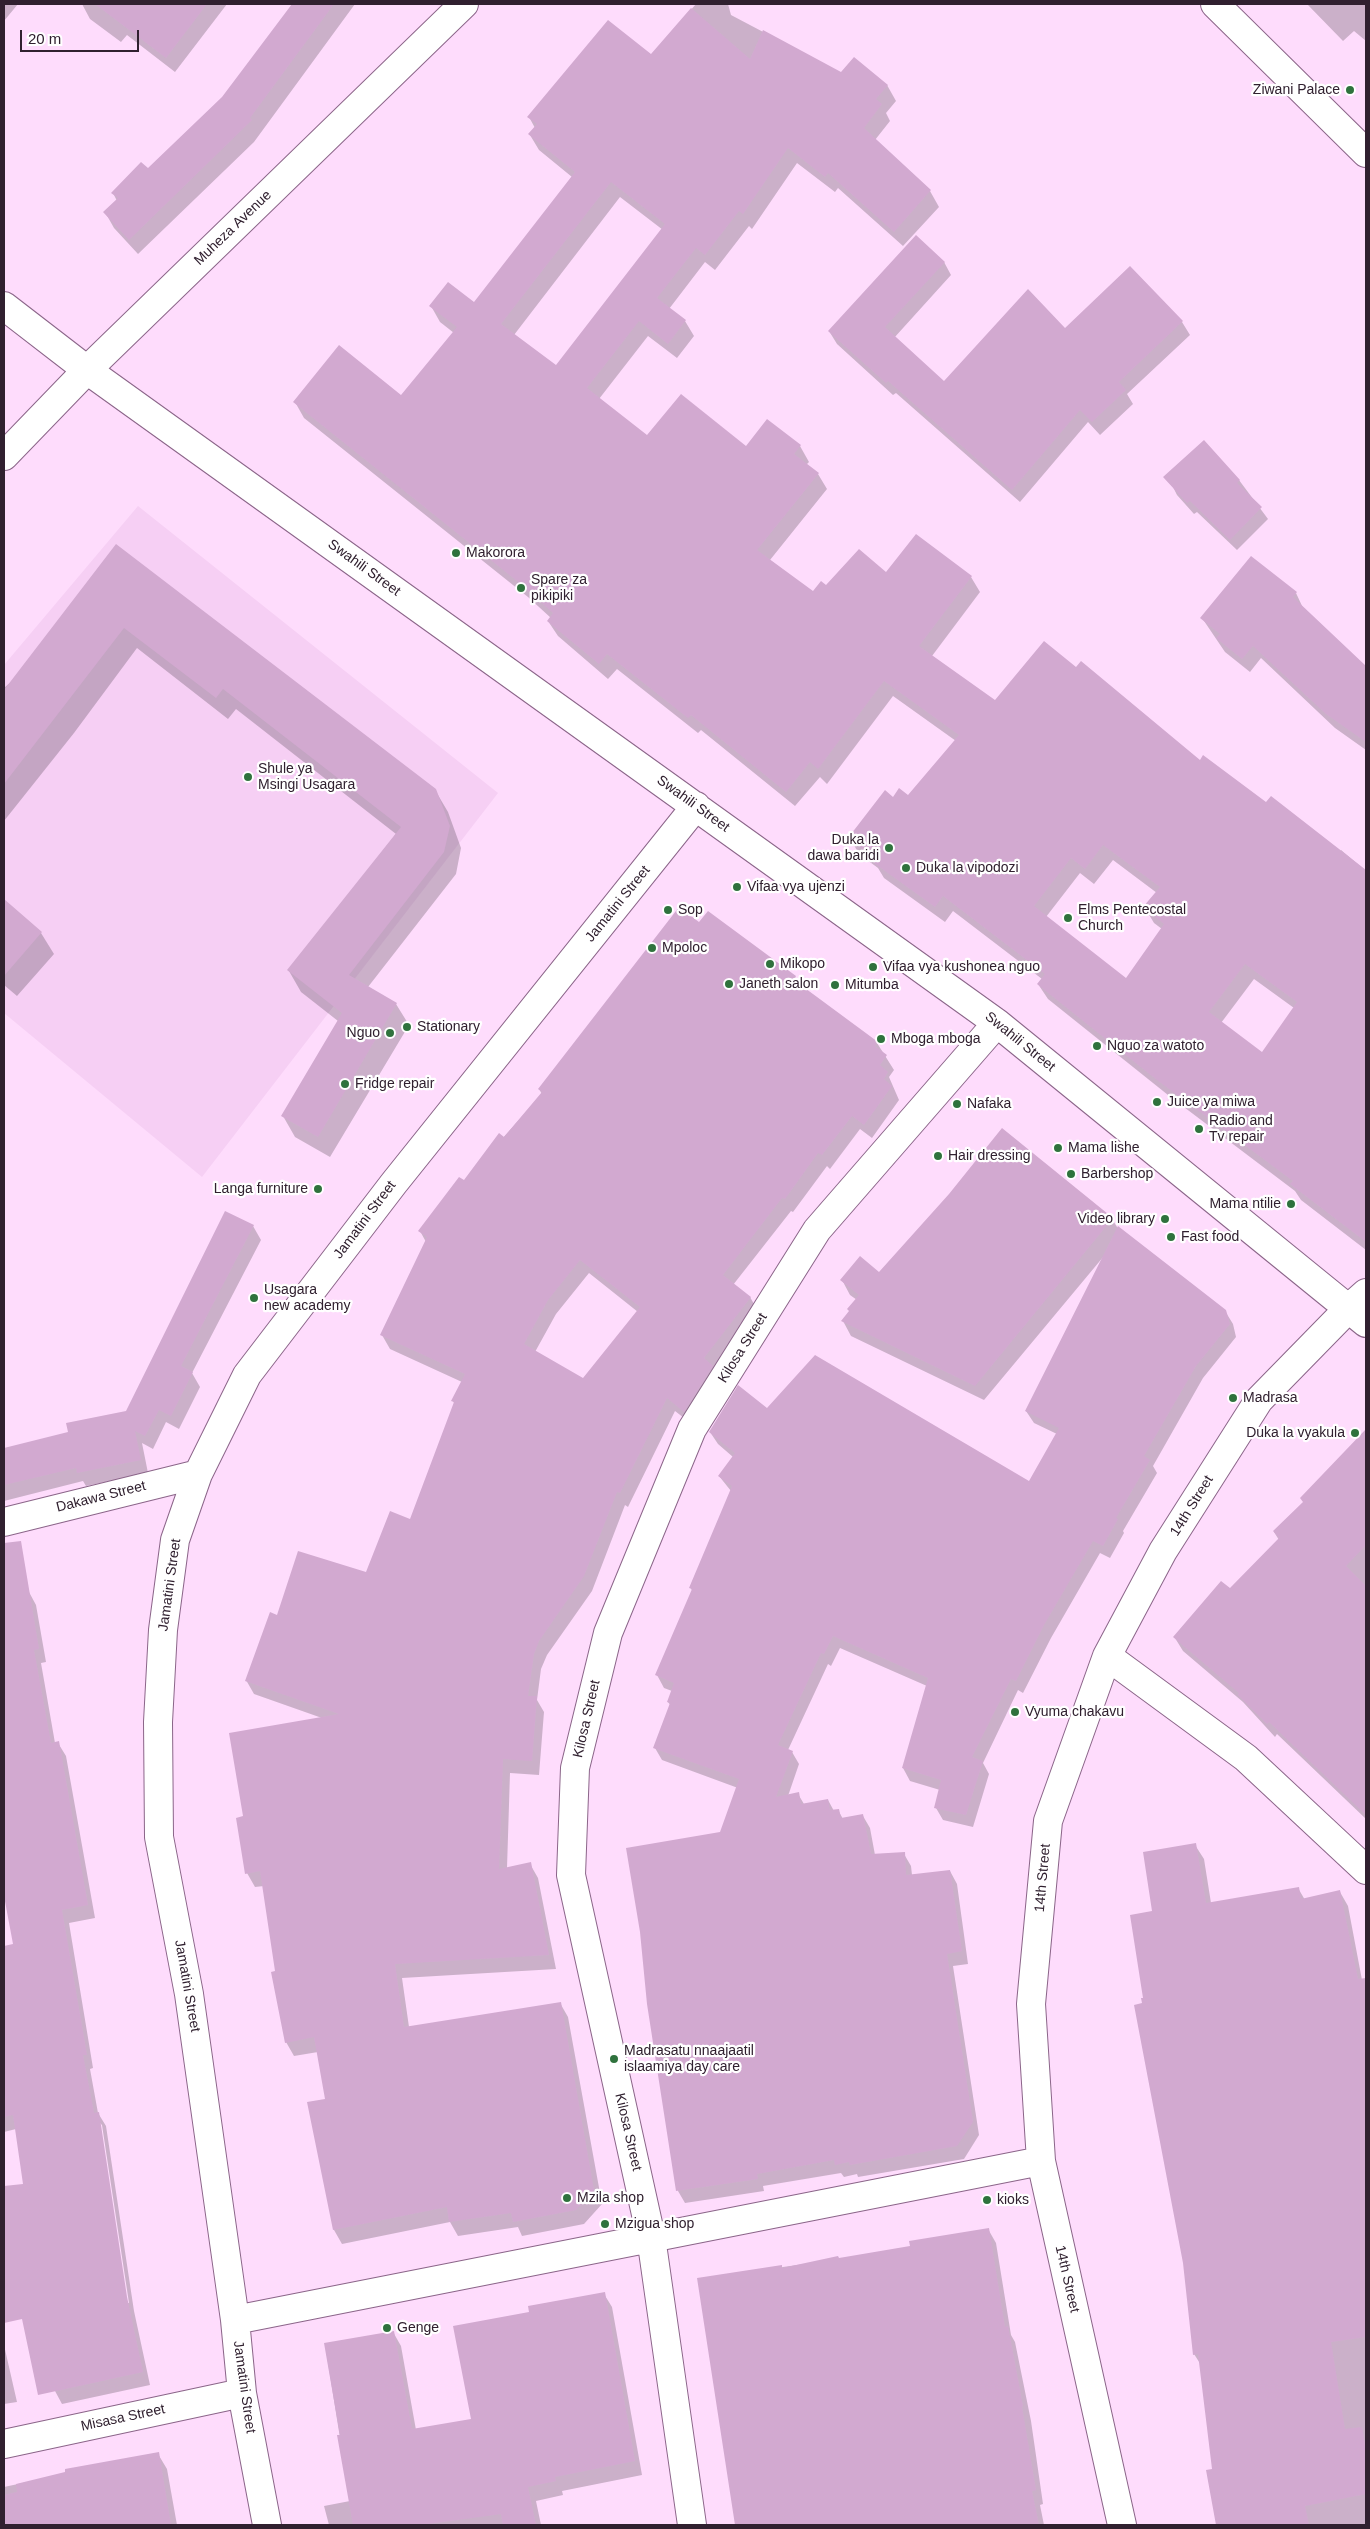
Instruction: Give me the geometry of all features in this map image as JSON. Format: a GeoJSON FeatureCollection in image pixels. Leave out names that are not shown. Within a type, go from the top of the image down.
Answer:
{"type":"FeatureCollection","features":[{"type":"Feature","properties":{"kind":"street","name":"Muheza Avenue"},"geometry":{"type":"LineString","coordinates":[[4,456],[87,370],[464,4]]}},
{"type":"Feature","properties":{"kind":"street"},"geometry":{"type":"LineString","coordinates":[[1215,4],[1366,152]]}},
{"type":"Feature","properties":{"kind":"street","name":"Swahili Street"},"geometry":{"type":"LineString","coordinates":[[4,306],[87,370],[997,1023],[1360,1308]]}},
{"type":"Feature","properties":{"kind":"street","name":"Jamatini Street"},"geometry":{"type":"LineString","coordinates":[[267,2525],[242,2394],[235,2320],[189,1994],[159,1836],[158,1722],[163,1630],[175,1540],[198,1474],[247,1375],[394,1182],[696,806]]}},
{"type":"Feature","properties":{"kind":"street","name":"Kilosa Street"},"geometry":{"type":"LineString","coordinates":[[692,2525],[651,2237],[571,1875],[576,1768],[608,1633],[692,1429],[817,1230],[997,1023]]}},
{"type":"Feature","properties":{"kind":"street","name":"14th Street"},"geometry":{"type":"LineString","coordinates":[[1122,2525],[1041,2161],[1031,2004],[1048,1821],[1107,1656],[1163,1551],[1259,1400],[1360,1308]]}},
{"type":"Feature","properties":{"kind":"street","name":"Dakawa Street"},"geometry":{"type":"LineString","coordinates":[[4,1522],[198,1474]]}},
{"type":"Feature","properties":{"kind":"street"},"geometry":{"type":"LineString","coordinates":[[1107,1656],[1246,1758],[1366,1870]]}},
{"type":"Feature","properties":{"kind":"street"},"geometry":{"type":"LineString","coordinates":[[235,2320],[1041,2161]]}},
{"type":"Feature","properties":{"kind":"street","name":"Misasa Street"},"geometry":{"type":"LineString","coordinates":[[4,2444],[242,2394]]}},
{"type":"Feature","properties":{"kind":"shaded area"},"geometry":{"type":"Polygon","coordinates":[[[138,506],[498,793],[202,1177],[4,1013],[4,665],[138,506]]]}},
{"type":"Feature","properties":{"kind":"building"},"geometry":{"type":"Polygon","coordinates":[[[95,4],[207,4],[166,58],[95,4]]]}},
{"type":"Feature","properties":{"kind":"building"},"geometry":{"type":"Polygon","coordinates":[[[292,4],[334,4],[250,118],[252,120],[129,240],[103,212],[118,198],[111,193],[141,162],[148,168],[222,97],[292,4]]]}},
{"type":"Feature","properties":{"kind":"building"},"geometry":{"type":"Polygon","coordinates":[[[691,8],[750,59],[763,30],[841,72],[854,57],[888,85],[876,99],[882,104],[864,128],[931,190],[894,232],[828,173],[825,177],[788,148],[743,214],[739,211],[705,255],[696,248],[657,298],[686,320],[668,344],[639,321],[587,388],[647,435],[681,394],[746,446],[767,419],[801,445],[794,454],[819,473],[757,550],[813,591],[821,581],[826,585],[859,549],[886,572],[916,534],[972,576],[919,646],[995,700],[1044,641],[1076,667],[1081,661],[1200,760],[1203,755],[1266,802],[1271,796],[1366,870],[1366,1242],[1290,1184],[1293,1181],[1157,1080],[1037,984],[1045,974],[943,896],[935,907],[874,863],[876,859],[848,838],[885,790],[893,797],[899,788],[908,795],[959,735],[884,681],[818,769],[810,762],[786,792],[691,715],[688,718],[607,654],[599,664],[547,621],[553,613],[517,581],[293,402],[339,345],[401,395],[457,327],[429,306],[448,282],[474,302],[575,172],[528,134],[537,124],[527,117],[608,20],[651,54],[691,8]],[[611,182],[501,324],[556,365],[665,224],[611,182]],[[1103,845],[1085,869],[1071,858],[1034,906],[1126,978],[1164,924],[1143,907],[1160,887],[1103,845]],[[1245,964],[1209,1012],[1262,1052],[1297,1002],[1245,964]]]}},
{"type":"Feature","properties":{"kind":"building"},"geometry":{"type":"Polygon","coordinates":[[[916,235],[945,262],[885,327],[944,381],[1028,289],[1065,328],[1130,266],[1183,321],[1119,382],[1126,390],[1092,422],[1080,410],[1012,490],[828,331],[916,235]]]}},
{"type":"Feature","properties":{"kind":"building"},"geometry":{"type":"Polygon","coordinates":[[[1204,440],[1240,480],[1237,483],[1262,507],[1230,540],[1190,501],[1187,503],[1163,477],[1204,440]]]}},
{"type":"Feature","properties":{"kind":"building"},"geometry":{"type":"Polygon","coordinates":[[[116,544],[436,789],[450,826],[444,852],[349,975],[397,1003],[318,1137],[281,1116],[342,1013],[287,970],[401,827],[223,689],[216,698],[124,628],[4,784],[4,690],[116,544]]]}},
{"type":"Feature","properties":{"kind":"building"},"geometry":{"type":"Polygon","coordinates":[[[1251,556],[1297,592],[1293,597],[1366,666],[1366,742],[1326,714],[1253,646],[1242,659],[1216,638],[1220,634],[1200,618],[1251,556]]]}},
{"type":"Feature","properties":{"kind":"building"},"geometry":{"type":"Polygon","coordinates":[[[4,899],[42,932],[4,976],[4,899]]]}},
{"type":"Feature","properties":{"kind":"building"},"geometry":{"type":"Polygon","coordinates":[[[679,907],[699,922],[708,911],[796,976],[794,980],[878,1042],[875,1046],[887,1055],[880,1065],[888,1072],[884,1079],[892,1086],[864,1125],[852,1116],[822,1155],[818,1153],[785,1199],[782,1198],[723,1275],[751,1297],[704,1358],[713,1366],[684,1412],[667,1398],[620,1493],[617,1492],[584,1576],[539,1641],[534,1654],[528,1696],[537,1696],[532,1761],[503,1759],[499,1869],[531,1862],[549,1955],[395,1964],[404,2027],[561,2002],[594,2190],[576,2210],[513,2222],[511,2213],[449,2222],[447,2207],[333,2230],[307,2102],[325,2099],[314,2037],[285,2043],[271,1972],[275,1971],[260,1871],[245,1874],[236,1818],[243,1816],[229,1733],[339,1714],[245,1681],[270,1612],[277,1615],[298,1551],[366,1572],[390,1511],[410,1519],[454,1402],[451,1401],[465,1374],[380,1335],[427,1237],[418,1231],[459,1177],[464,1180],[499,1133],[504,1137],[542,1092],[538,1089],[679,907]],[[580,1260],[548,1300],[524,1344],[583,1378],[640,1307],[580,1260]]]}},
{"type":"Feature","properties":{"kind":"building"},"geometry":{"type":"Polygon","coordinates":[[[1002,1128],[1113,1218],[975,1386],[841,1321],[849,1311],[847,1309],[859,1295],[840,1280],[860,1256],[879,1272],[949,1194],[1002,1128]]]}},
{"type":"Feature","properties":{"kind":"building"},"geometry":{"type":"Polygon","coordinates":[[[225,1211],[254,1225],[181,1366],[193,1372],[171,1416],[159,1410],[145,1436],[135,1431],[141,1460],[77,1473],[76,1468],[4,1485],[4,1448],[68,1432],[66,1423],[126,1411],[225,1211]]]}},
{"type":"Feature","properties":{"kind":"building"},"geometry":{"type":"Polygon","coordinates":[[[1118,1226],[1226,1310],[1230,1324],[1196,1366],[1144,1456],[1150,1460],[1116,1518],[1118,1519],[1103,1546],[1093,1541],[1044,1625],[1016,1681],[1011,1679],[972,1757],[983,1761],[966,1815],[934,1808],[941,1780],[902,1768],[928,1678],[833,1636],[824,1654],[821,1653],[778,1745],[793,1751],[776,1797],[799,1792],[801,1804],[828,1799],[830,1810],[839,1809],[841,1818],[863,1814],[871,1854],[905,1852],[906,1875],[950,1870],[962,1951],[947,1954],[973,2122],[957,2146],[850,2165],[849,2162],[835,2165],[834,2160],[757,2174],[758,2179],[676,2191],[647,2004],[640,1932],[626,1848],[720,1832],[739,1779],[653,1748],[670,1703],[667,1702],[674,1683],[655,1675],[692,1589],[689,1588],[732,1486],[718,1476],[735,1453],[709,1432],[738,1385],[767,1408],[815,1355],[1029,1481],[1059,1428],[1025,1411],[1118,1226]]]}},
{"type":"Feature","properties":{"kind":"building"},"geometry":{"type":"Polygon","coordinates":[[[1366,1429],[1366,1545],[1346,1566],[1366,1586],[1366,1815],[1269,1722],[1267,1724],[1238,1695],[1239,1693],[1173,1637],[1221,1581],[1230,1588],[1279,1538],[1273,1531],[1303,1502],[1300,1498],[1366,1429]]]}},
{"type":"Feature","properties":{"kind":"building"},"geometry":{"type":"Polygon","coordinates":[[[21,1541],[39,1649],[34,1650],[51,1743],[59,1741],[88,1905],[62,1910],[87,2055],[83,2055],[94,2113],[99,2112],[127,2297],[143,2372],[38,2395],[22,2319],[4,2323],[4,2186],[23,2184],[13,2115],[4,2117],[4,1946],[13,1944],[4,1896],[4,1543],[21,1541]]]}},
{"type":"Feature","properties":{"kind":"building"},"geometry":{"type":"Polygon","coordinates":[[[1196,1843],[1206,1903],[1299,1887],[1301,1899],[1340,1890],[1358,1979],[1366,1978],[1366,2337],[1331,2342],[1345,2429],[1362,2427],[1366,2450],[1366,2494],[1305,2506],[1309,2525],[1216,2525],[1206,2470],[1212,2469],[1198,2354],[1193,2355],[1183,2263],[1134,2005],[1142,2003],[1141,1998],[1143,1998],[1130,1915],[1152,1911],[1143,1852],[1196,1843]]]}},
{"type":"Feature","properties":{"kind":"building"},"geometry":{"type":"Polygon","coordinates":[[[989,2228],[1005,2327],[1008,2326],[1023,2406],[1036,2490],[1032,2491],[1039,2525],[735,2525],[697,2278],[782,2265],[782,2268],[838,2256],[839,2258],[910,2246],[909,2241],[989,2228]]]}},
{"type":"Feature","properties":{"kind":"building"},"geometry":{"type":"Polygon","coordinates":[[[605,2292],[635,2461],[555,2477],[556,2481],[528,2487],[536,2525],[503,2525],[501,2514],[421,2525],[353,2525],[337,2435],[340,2435],[324,2343],[394,2331],[412,2429],[471,2419],[453,2326],[529,2312],[528,2306],[605,2292]]]}},
{"type":"Feature","properties":{"kind":"building"},"geometry":{"type":"Polygon","coordinates":[[[159,2452],[171,2525],[4,2525],[4,2495],[17,2492],[16,2484],[65,2472],[65,2469],[159,2452]]]}},
{"type":"Feature","properties":{"kind":"place","name":"Ziwani Palace"},"geometry":{"type":"Point","coordinates":[1350,90]}},
{"type":"Feature","properties":{"kind":"place","name":"Makorora"},"geometry":{"type":"Point","coordinates":[456,553]}},
{"type":"Feature","properties":{"kind":"place","name":"Spare za pikipiki"},"geometry":{"type":"Point","coordinates":[521,588]}},
{"type":"Feature","properties":{"kind":"place","name":"Shule ya Msingi Usagara"},"geometry":{"type":"Point","coordinates":[248,777]}},
{"type":"Feature","properties":{"kind":"place","name":"Duka la dawa baridi"},"geometry":{"type":"Point","coordinates":[889,848]}},
{"type":"Feature","properties":{"kind":"place","name":"Duka la vipodozi"},"geometry":{"type":"Point","coordinates":[906,868]}},
{"type":"Feature","properties":{"kind":"place","name":"Vifaa vya ujenzi"},"geometry":{"type":"Point","coordinates":[737,887]}},
{"type":"Feature","properties":{"kind":"place","name":"Sop"},"geometry":{"type":"Point","coordinates":[668,910]}},
{"type":"Feature","properties":{"kind":"place","name":"Elms Pentecostal Church"},"geometry":{"type":"Point","coordinates":[1068,918]}},
{"type":"Feature","properties":{"kind":"place","name":"Mpoloc"},"geometry":{"type":"Point","coordinates":[652,948]}},
{"type":"Feature","properties":{"kind":"place","name":"Mikopo"},"geometry":{"type":"Point","coordinates":[770,964]}},
{"type":"Feature","properties":{"kind":"place","name":"Vifaa vya kushonea nguo"},"geometry":{"type":"Point","coordinates":[873,967]}},
{"type":"Feature","properties":{"kind":"place","name":"Janeth salon"},"geometry":{"type":"Point","coordinates":[729,984]}},
{"type":"Feature","properties":{"kind":"place","name":"Mitumba"},"geometry":{"type":"Point","coordinates":[835,985]}},
{"type":"Feature","properties":{"kind":"place","name":"Stationary"},"geometry":{"type":"Point","coordinates":[407,1027]}},
{"type":"Feature","properties":{"kind":"place","name":"Nguo"},"geometry":{"type":"Point","coordinates":[390,1033]}},
{"type":"Feature","properties":{"kind":"place","name":"Mboga mboga"},"geometry":{"type":"Point","coordinates":[881,1039]}},
{"type":"Feature","properties":{"kind":"place","name":"Nguo za watoto"},"geometry":{"type":"Point","coordinates":[1097,1046]}},
{"type":"Feature","properties":{"kind":"place","name":"Fridge repair"},"geometry":{"type":"Point","coordinates":[345,1084]}},
{"type":"Feature","properties":{"kind":"place","name":"Juice ya miwa"},"geometry":{"type":"Point","coordinates":[1157,1102]}},
{"type":"Feature","properties":{"kind":"place","name":"Nafaka"},"geometry":{"type":"Point","coordinates":[957,1104]}},
{"type":"Feature","properties":{"kind":"place","name":"Radio and Tv repair"},"geometry":{"type":"Point","coordinates":[1199,1129]}},
{"type":"Feature","properties":{"kind":"place","name":"Mama lishe"},"geometry":{"type":"Point","coordinates":[1058,1148]}},
{"type":"Feature","properties":{"kind":"place","name":"Hair dressing"},"geometry":{"type":"Point","coordinates":[938,1156]}},
{"type":"Feature","properties":{"kind":"place","name":"Barbershop"},"geometry":{"type":"Point","coordinates":[1071,1174]}},
{"type":"Feature","properties":{"kind":"place","name":"Langa furniture"},"geometry":{"type":"Point","coordinates":[318,1189]}},
{"type":"Feature","properties":{"kind":"place","name":"Mama ntilie"},"geometry":{"type":"Point","coordinates":[1291,1204]}},
{"type":"Feature","properties":{"kind":"place","name":"Video library"},"geometry":{"type":"Point","coordinates":[1165,1219]}},
{"type":"Feature","properties":{"kind":"place","name":"Fast food"},"geometry":{"type":"Point","coordinates":[1171,1237]}},
{"type":"Feature","properties":{"kind":"place","name":"Usagara new academy"},"geometry":{"type":"Point","coordinates":[254,1298]}},
{"type":"Feature","properties":{"kind":"place","name":"Madrasa"},"geometry":{"type":"Point","coordinates":[1233,1398]}},
{"type":"Feature","properties":{"kind":"place","name":"Duka la vyakula"},"geometry":{"type":"Point","coordinates":[1355,1433]}},
{"type":"Feature","properties":{"kind":"place","name":"Vyuma chakavu"},"geometry":{"type":"Point","coordinates":[1015,1712]}},
{"type":"Feature","properties":{"kind":"place","name":"Madrasatu nnaajaatil islaamiya day care"},"geometry":{"type":"Point","coordinates":[614,2059]}},
{"type":"Feature","properties":{"kind":"place","name":"Mzila shop"},"geometry":{"type":"Point","coordinates":[567,2198]}},
{"type":"Feature","properties":{"kind":"place","name":"kioks"},"geometry":{"type":"Point","coordinates":[987,2200]}},
{"type":"Feature","properties":{"kind":"place","name":"Mzigua shop"},"geometry":{"type":"Point","coordinates":[605,2224]}},
{"type":"Feature","properties":{"kind":"place","name":"Genge"},"geometry":{"type":"Point","coordinates":[387,2328]}}]}
